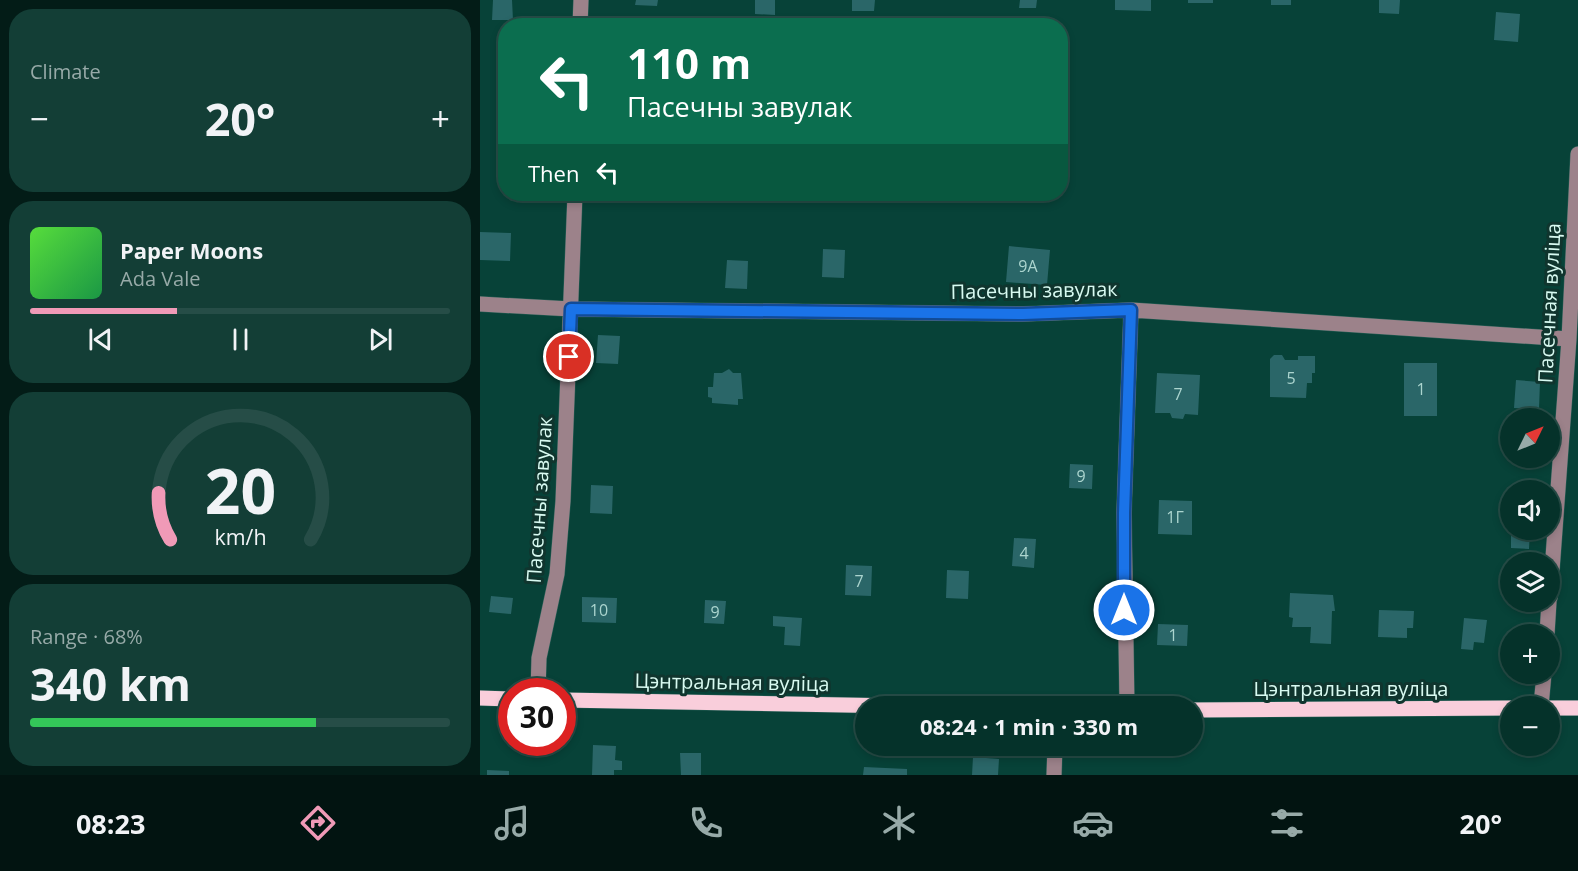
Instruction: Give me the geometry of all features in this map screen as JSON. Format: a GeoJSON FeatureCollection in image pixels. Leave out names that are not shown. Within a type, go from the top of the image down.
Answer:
{"type":"FeatureCollection","features":[{"type":"Feature","properties":{"kind":"main road"},"geometry":{"type":"LineString","coordinates":[[480,698],[498,699]]}},
{"type":"Feature","properties":{"kind":"main road","name":"Цэнтральная вуліца"},"geometry":{"type":"LineString","coordinates":[[576,700],[855,705]]}},
{"type":"Feature","properties":{"kind":"main road","name":"Цэнтральная вуліца"},"geometry":{"type":"LineString","coordinates":[[1203,710],[1500,708]]}},
{"type":"Feature","properties":{"kind":"main road"},"geometry":{"type":"LineString","coordinates":[[1560,708],[1578,708]]}},
{"type":"Feature","properties":{"kind":"street"},"geometry":{"type":"LineString","coordinates":[[580,18],[581,0]]}},
{"type":"Feature","properties":{"kind":"street","name":"Пасечная вуліца"},"geometry":{"type":"LineString","coordinates":[[1553,552],[1569,339],[1578,154]]}},
{"type":"Feature","properties":{"kind":"street","name":"Пасечны завулак"},"geometry":{"type":"LineString","coordinates":[[538,678],[539,658],[557,574],[563,501],[575,201]]}},
{"type":"Feature","properties":{"kind":"street","name":"Пасечны завулак"},"geometry":{"type":"LineString","coordinates":[[480,304],[571,309],[1023,314],[1131,310],[1569,339]]}},
{"type":"Feature","properties":{"kind":"street"},"geometry":{"type":"LineString","coordinates":[[1127,696],[1124,513],[1131,310]]}},
{"type":"Feature","properties":{"kind":"street"},"geometry":{"type":"LineString","coordinates":[[1054,775],[1055,756]]}},
{"type":"Feature","properties":{"kind":"building"},"geometry":{"type":"Polygon","coordinates":[[[493,0],[512,0],[513,18],[492,20],[493,0]]]}},
{"type":"Feature","properties":{"kind":"building"},"geometry":{"type":"Polygon","coordinates":[[[636,0],[658,0],[657,6],[635,5],[636,0]]]}},
{"type":"Feature","properties":{"kind":"building"},"geometry":{"type":"Polygon","coordinates":[[[755,0],[775,0],[775,15],[755,14],[755,0]]]}},
{"type":"Feature","properties":{"kind":"building"},"geometry":{"type":"Polygon","coordinates":[[[852,0],[875,0],[874,11],[852,11],[852,0]]]}},
{"type":"Feature","properties":{"kind":"building"},"geometry":{"type":"Polygon","coordinates":[[[1020,0],[1037,0],[1036,8],[1019,8],[1020,0]]]}},
{"type":"Feature","properties":{"kind":"building"},"geometry":{"type":"Polygon","coordinates":[[[1115,0],[1151,0],[1151,11],[1115,10],[1115,0]]]}},
{"type":"Feature","properties":{"kind":"building"},"geometry":{"type":"Polygon","coordinates":[[[1188,0],[1213,0],[1213,3],[1188,3],[1188,0]]]}},
{"type":"Feature","properties":{"kind":"building"},"geometry":{"type":"Polygon","coordinates":[[[1271,0],[1291,0],[1291,5],[1271,5],[1271,0]]]}},
{"type":"Feature","properties":{"kind":"building"},"geometry":{"type":"Polygon","coordinates":[[[1379,0],[1400,0],[1399,14],[1379,13],[1379,0]]]}},
{"type":"Feature","properties":{"kind":"building"},"geometry":{"type":"Polygon","coordinates":[[[1496,12],[1520,14],[1518,42],[1494,40],[1496,12]]]}},
{"type":"Feature","properties":{"kind":"building"},"geometry":{"type":"Polygon","coordinates":[[[480,232],[511,233],[510,261],[480,260],[480,232]]]}},
{"type":"Feature","properties":{"kind":"building"},"geometry":{"type":"Polygon","coordinates":[[[1009,246],[1050,250],[1047,285],[1006,282],[1009,246]]]}},
{"type":"Feature","properties":{"kind":"building"},"geometry":{"type":"Polygon","coordinates":[[[823,249],[845,250],[844,278],[822,277],[823,249]]]}},
{"type":"Feature","properties":{"kind":"building"},"geometry":{"type":"Polygon","coordinates":[[[727,260],[748,261],[747,289],[725,288],[727,260]]]}},
{"type":"Feature","properties":{"kind":"building"},"geometry":{"type":"Polygon","coordinates":[[[598,335],[620,336],[618,364],[596,363],[598,335]]]}},
{"type":"Feature","properties":{"kind":"building"},"geometry":{"type":"Polygon","coordinates":[[[1274,355],[1282,355],[1285,360],[1298,360],[1298,356],[1315,356],[1315,373],[1312,373],[1312,383],[1307,383],[1306,398],[1270,397],[1270,359],[1274,355]]]}},
{"type":"Feature","properties":{"kind":"building"},"geometry":{"type":"Polygon","coordinates":[[[1404,363],[1437,363],[1437,416],[1404,416],[1404,363]]]}},
{"type":"Feature","properties":{"kind":"building"},"geometry":{"type":"Polygon","coordinates":[[[729,369],[733,373],[741,373],[743,399],[738,399],[738,405],[712,403],[712,398],[708,397],[708,387],[713,387],[714,373],[722,373],[729,369]]]}},
{"type":"Feature","properties":{"kind":"building"},"geometry":{"type":"Polygon","coordinates":[[[1157,373],[1200,375],[1198,415],[1185,414],[1183,419],[1172,418],[1170,413],[1155,413],[1157,373]]]}},
{"type":"Feature","properties":{"kind":"building"},"geometry":{"type":"Polygon","coordinates":[[[1516,380],[1540,382],[1539,408],[1514,408],[1516,380]]]}},
{"type":"Feature","properties":{"kind":"building"},"geometry":{"type":"Polygon","coordinates":[[[1070,464],[1093,465],[1092,489],[1069,488],[1070,464]]]}},
{"type":"Feature","properties":{"kind":"building"},"geometry":{"type":"Polygon","coordinates":[[[591,485],[613,486],[612,514],[590,513],[591,485]]]}},
{"type":"Feature","properties":{"kind":"building"},"geometry":{"type":"Polygon","coordinates":[[[1159,500],[1192,501],[1192,535],[1158,534],[1159,500]]]}},
{"type":"Feature","properties":{"kind":"building"},"geometry":{"type":"Polygon","coordinates":[[[1014,538],[1036,539],[1034,568],[1012,566],[1014,538]]]}},
{"type":"Feature","properties":{"kind":"building"},"geometry":{"type":"Polygon","coordinates":[[[1511,540],[1529,540],[1529,549],[1511,548],[1511,540]]]}},
{"type":"Feature","properties":{"kind":"building"},"geometry":{"type":"Polygon","coordinates":[[[846,565],[872,566],[871,596],[845,595],[846,565]]]}},
{"type":"Feature","properties":{"kind":"building"},"geometry":{"type":"Polygon","coordinates":[[[947,570],[969,571],[968,599],[946,598],[947,570]]]}},
{"type":"Feature","properties":{"kind":"building"},"geometry":{"type":"Polygon","coordinates":[[[1290,593],[1333,595],[1335,611],[1332,611],[1331,644],[1310,643],[1311,627],[1292,627],[1293,618],[1289,617],[1290,593]]]}},
{"type":"Feature","properties":{"kind":"building"},"geometry":{"type":"Polygon","coordinates":[[[491,596],[513,598],[511,614],[489,612],[491,596]]]}},
{"type":"Feature","properties":{"kind":"building"},"geometry":{"type":"Polygon","coordinates":[[[582,597],[617,598],[616,623],[582,622],[582,597]]]}},
{"type":"Feature","properties":{"kind":"building"},"geometry":{"type":"Polygon","coordinates":[[[705,600],[726,601],[724,624],[704,623],[705,600]]]}},
{"type":"Feature","properties":{"kind":"building"},"geometry":{"type":"Polygon","coordinates":[[[1379,610],[1414,611],[1413,628],[1407,628],[1407,638],[1378,637],[1379,610]]]}},
{"type":"Feature","properties":{"kind":"building"},"geometry":{"type":"Polygon","coordinates":[[[773,616],[802,618],[800,646],[784,645],[785,627],[773,626],[773,616]]]}},
{"type":"Feature","properties":{"kind":"building"},"geometry":{"type":"Polygon","coordinates":[[[1464,618],[1487,620],[1484,643],[1474,642],[1473,650],[1461,649],[1464,618]]]}},
{"type":"Feature","properties":{"kind":"building"},"geometry":{"type":"Polygon","coordinates":[[[1158,624],[1188,625],[1187,646],[1157,645],[1158,624]]]}},
{"type":"Feature","properties":{"kind":"building"},"geometry":{"type":"Polygon","coordinates":[[[593,745],[616,746],[615,760],[622,761],[622,770],[614,770],[614,775],[592,775],[593,745]]]}},
{"type":"Feature","properties":{"kind":"building"},"geometry":{"type":"Polygon","coordinates":[[[680,753],[701,753],[701,775],[681,775],[680,753]]]}},
{"type":"Feature","properties":{"kind":"building"},"geometry":{"type":"Polygon","coordinates":[[[973,757],[999,759],[998,775],[972,775],[973,757]]]}},
{"type":"Feature","properties":{"kind":"building"},"geometry":{"type":"Polygon","coordinates":[[[864,767],[907,769],[907,775],[863,775],[864,767]]]}},
{"type":"Feature","properties":{"kind":"building"},"geometry":{"type":"Polygon","coordinates":[[[487,770],[509,771],[509,775],[487,775],[487,770]]]}},
{"type":"Feature","properties":{"kind":"route"},"geometry":{"type":"LineString","coordinates":[[569,357],[571,309],[1023,314],[1080,310],[1131,310],[1124,513],[1124,610]]}}]}
